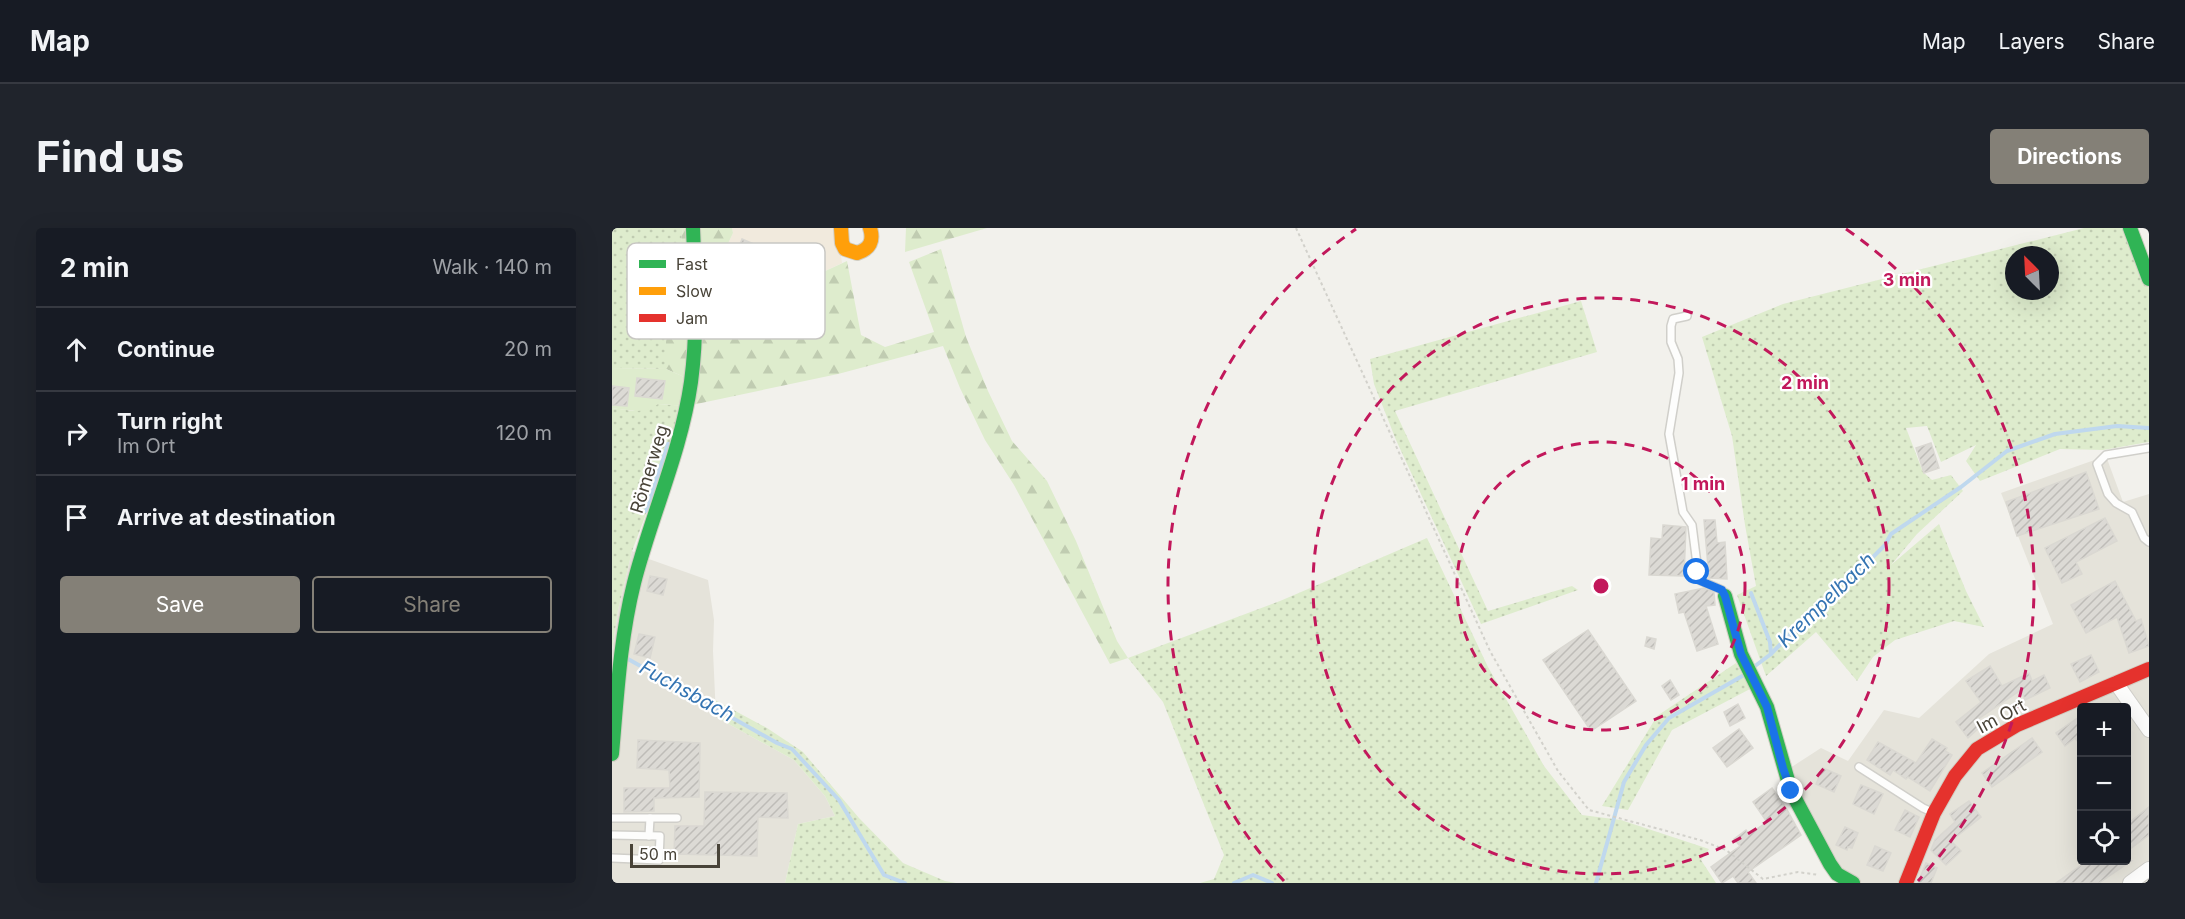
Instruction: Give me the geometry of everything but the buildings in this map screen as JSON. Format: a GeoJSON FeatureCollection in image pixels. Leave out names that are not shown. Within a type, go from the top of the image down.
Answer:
{"type":"FeatureCollection","features":[{"type":"Feature","properties":{"kind":"street","name":"Römerweg"},"geometry":{"type":"LineString","coordinates":[[693,228],[693,243]]}},
{"type":"Feature","properties":{"kind":"street"},"geometry":{"type":"LineString","coordinates":[[841,228],[842,242],[845,247],[854,253],[859,253],[872,243],[870,228]]}},
{"type":"Feature","properties":{"kind":"street"},"geometry":{"type":"LineString","coordinates":[[2130,228],[2149,279]]}},
{"type":"Feature","properties":{"kind":"street","name":"Römerweg"},"geometry":{"type":"LineString","coordinates":[[612,754],[628,610],[642,551],[687,406],[695,339]]}},
{"type":"Feature","properties":{"kind":"street"},"geometry":{"type":"LineString","coordinates":[[1725,596],[1746,664],[1767,707],[1791,791],[1837,874],[1853,883]]}},
{"type":"Feature","properties":{"kind":"street","name":"Im Ort"},"geometry":{"type":"LineString","coordinates":[[1906,883],[1934,813],[1955,776],[1977,749],[2017,725],[2149,669]]}},
{"type":"Feature","properties":{"kind":"street"},"geometry":{"type":"LineString","coordinates":[[2116,683],[2149,730]]}},
{"type":"Feature","properties":{"kind":"street"},"geometry":{"type":"LineString","coordinates":[[2130,883],[2149,869]]}},
{"type":"Feature","properties":{"kind":"lane"},"geometry":{"type":"LineString","coordinates":[[1687,316],[1673,319],[1671,326],[1671,342],[1678,359],[1679,373],[1669,434],[1683,512],[1692,525],[1698,580],[1722,590],[1725,596]]}},
{"type":"Feature","properties":{"kind":"lane"},"geometry":{"type":"LineString","coordinates":[[2149,448],[2106,455],[2097,464],[2108,494],[2116,503],[2132,512],[2144,538],[2149,542]]}},
{"type":"Feature","properties":{"kind":"lane"},"geometry":{"type":"LineString","coordinates":[[1859,767],[1934,813]]}},
{"type":"Feature","properties":{"kind":"lane"},"geometry":{"type":"LineString","coordinates":[[612,818],[677,818]]}},
{"type":"Feature","properties":{"kind":"lane"},"geometry":{"type":"LineString","coordinates":[[649,836],[650,818]]}},
{"type":"Feature","properties":{"kind":"lane"},"geometry":{"type":"LineString","coordinates":[[612,835],[660,836],[659,861],[612,858]]}},
{"type":"Feature","properties":{"kind":"path"},"geometry":{"type":"LineString","coordinates":[[1296,228],[1490,651],[1558,771],[1589,810],[1700,840],[1726,850],[1763,879],[1798,872],[1837,874]]}},
{"type":"Feature","properties":{"kind":"shaded area"},"geometry":{"type":"Polygon","coordinates":[[[732,228],[837,228],[842,263],[825,271],[825,243],[728,243],[733,233],[732,228]]]}},
{"type":"Feature","properties":{"kind":"shaded area"},"geometry":{"type":"Polygon","coordinates":[[[2106,456],[2123,502],[2149,494],[2149,883],[1858,883],[1845,877],[1787,770],[1821,748],[1848,761],[1884,710],[1919,718],[1989,654],[2053,624],[2001,493],[2106,456]]]}},
{"type":"Feature","properties":{"kind":"shaded area"},"geometry":{"type":"Polygon","coordinates":[[[632,551],[708,580],[714,620],[716,717],[794,760],[825,796],[835,816],[798,824],[785,883],[612,883],[612,651],[618,610],[632,551]]]}},
{"type":"Feature","properties":{"kind":"green space"},"geometry":{"type":"Polygon","coordinates":[[[612,228],[683,228],[681,243],[627,243],[627,339],[666,339],[666,369],[612,368],[612,228]]]}},
{"type":"Feature","properties":{"kind":"green space"},"geometry":{"type":"Polygon","coordinates":[[[683,228],[732,228],[733,233],[728,243],[681,243],[683,228]]]}},
{"type":"Feature","properties":{"kind":"green space"},"geometry":{"type":"Polygon","coordinates":[[[906,228],[987,228],[905,252],[906,228]]]}},
{"type":"Feature","properties":{"kind":"green space"},"geometry":{"type":"Polygon","coordinates":[[[2084,228],[2130,228],[2149,278],[2149,442],[2103,450],[2060,449],[1980,481],[1966,461],[1976,445],[1941,462],[1927,426],[1906,428],[1923,472],[1932,480],[1951,475],[1963,491],[1917,534],[1891,565],[1939,524],[1966,591],[1984,627],[1954,621],[1895,640],[1873,657],[1857,681],[1816,632],[1766,676],[1737,595],[1756,586],[1732,436],[1702,337],[1783,304],[2005,248],[2005,300],[2059,300],[2059,246],[2013,246],[2084,228]]]}},
{"type":"Feature","properties":{"kind":"green space"},"geometry":{"type":"Polygon","coordinates":[[[941,249],[966,337],[988,391],[1012,441],[1047,481],[1076,541],[1117,641],[1128,658],[1110,664],[1014,485],[985,440],[943,346],[838,374],[687,406],[691,380],[666,369],[666,339],[825,339],[825,271],[847,261],[861,335],[885,347],[934,332],[909,262],[941,249]]]}},
{"type":"Feature","properties":{"kind":"green space"},"geometry":{"type":"Polygon","coordinates":[[[1581,301],[1597,352],[1395,411],[1488,611],[1572,586],[1578,590],[1481,624],[1396,440],[1374,384],[1370,359],[1581,301]]]}},
{"type":"Feature","properties":{"kind":"green space"},"geometry":{"type":"Polygon","coordinates":[[[612,368],[666,369],[691,380],[687,406],[658,404],[648,410],[636,411],[612,408],[612,368]]]}},
{"type":"Feature","properties":{"kind":"green space"},"geometry":{"type":"Polygon","coordinates":[[[658,404],[687,406],[632,551],[618,610],[612,650],[612,408],[633,411],[658,404]]]}},
{"type":"Feature","properties":{"kind":"green space"},"geometry":{"type":"Polygon","coordinates":[[[1427,538],[1488,667],[1544,766],[1582,815],[1621,820],[1709,849],[1701,860],[1716,883],[1200,883],[1214,879],[1224,855],[1163,702],[1128,658],[1280,601],[1427,538]]]}},
{"type":"Feature","properties":{"kind":"green space"},"geometry":{"type":"Polygon","coordinates":[[[1736,663],[1750,689],[1672,730],[1628,810],[1602,806],[1657,716],[1736,663]]]}},
{"type":"Feature","properties":{"kind":"green space"},"geometry":{"type":"Polygon","coordinates":[[[715,700],[767,728],[803,752],[859,818],[903,863],[945,881],[956,883],[785,883],[798,824],[835,816],[825,796],[794,760],[716,717],[715,700]]]}},
{"type":"Feature","properties":{"kind":"waterway","name":"Krempelbach"},"geometry":{"type":"LineString","coordinates":[[1755,666],[1771,654],[1837,586],[1864,566],[1885,545],[1891,534],[1961,487],[2007,451],[2055,434],[2117,426],[2149,428]]}},
{"type":"Feature","properties":{"kind":"waterway","name":"Fuchsbach"},"geometry":{"type":"LineString","coordinates":[[646,511],[668,444]]}},
{"type":"Feature","properties":{"kind":"waterway"},"geometry":{"type":"LineString","coordinates":[[1751,593],[1770,642],[1771,654]]}},
{"type":"Feature","properties":{"kind":"waterway","name":"Fuchsbach"},"geometry":{"type":"LineString","coordinates":[[628,659],[777,743],[792,749],[839,800],[884,875],[905,883]]}},
{"type":"Feature","properties":{"kind":"waterway","name":"Krempelbach"},"geometry":{"type":"LineString","coordinates":[[1596,883],[1624,782],[1646,745],[1669,718],[1744,675]]}},
{"type":"Feature","properties":{"kind":"waterway","name":"Fuchsbach"},"geometry":{"type":"LineString","coordinates":[[1234,883],[1253,875],[1272,883]]}},
{"type":"Feature","properties":{"kind":"traffic: fast"},"geometry":{"type":"LineString","coordinates":[[693,228],[694,243]]}},
{"type":"Feature","properties":{"kind":"traffic: fast"},"geometry":{"type":"LineString","coordinates":[[2130,228],[2149,279]]}},
{"type":"Feature","properties":{"kind":"traffic: fast"},"geometry":{"type":"LineString","coordinates":[[612,754],[629,604],[680,434],[691,382],[694,339]]}},
{"type":"Feature","properties":{"kind":"traffic: fast"},"geometry":{"type":"LineString","coordinates":[[1725,596],[1741,654],[1767,707],[1791,791],[1830,864],[1837,874],[1853,883]]}},
{"type":"Feature","properties":{"kind":"traffic: slow"},"geometry":{"type":"LineString","coordinates":[[841,228],[842,243],[845,249],[857,253],[870,244],[870,228]]}},
{"type":"Feature","properties":{"kind":"traffic: jam"},"geometry":{"type":"LineString","coordinates":[[1906,883],[1934,813],[1955,776],[1977,749],[2017,725],[2149,669]]}},
{"type":"Feature","properties":{"kind":"route"},"geometry":{"type":"LineString","coordinates":[[1697,572],[1698,580],[1722,590],[1725,596],[1741,654],[1767,707],[1791,791]]}}]}
